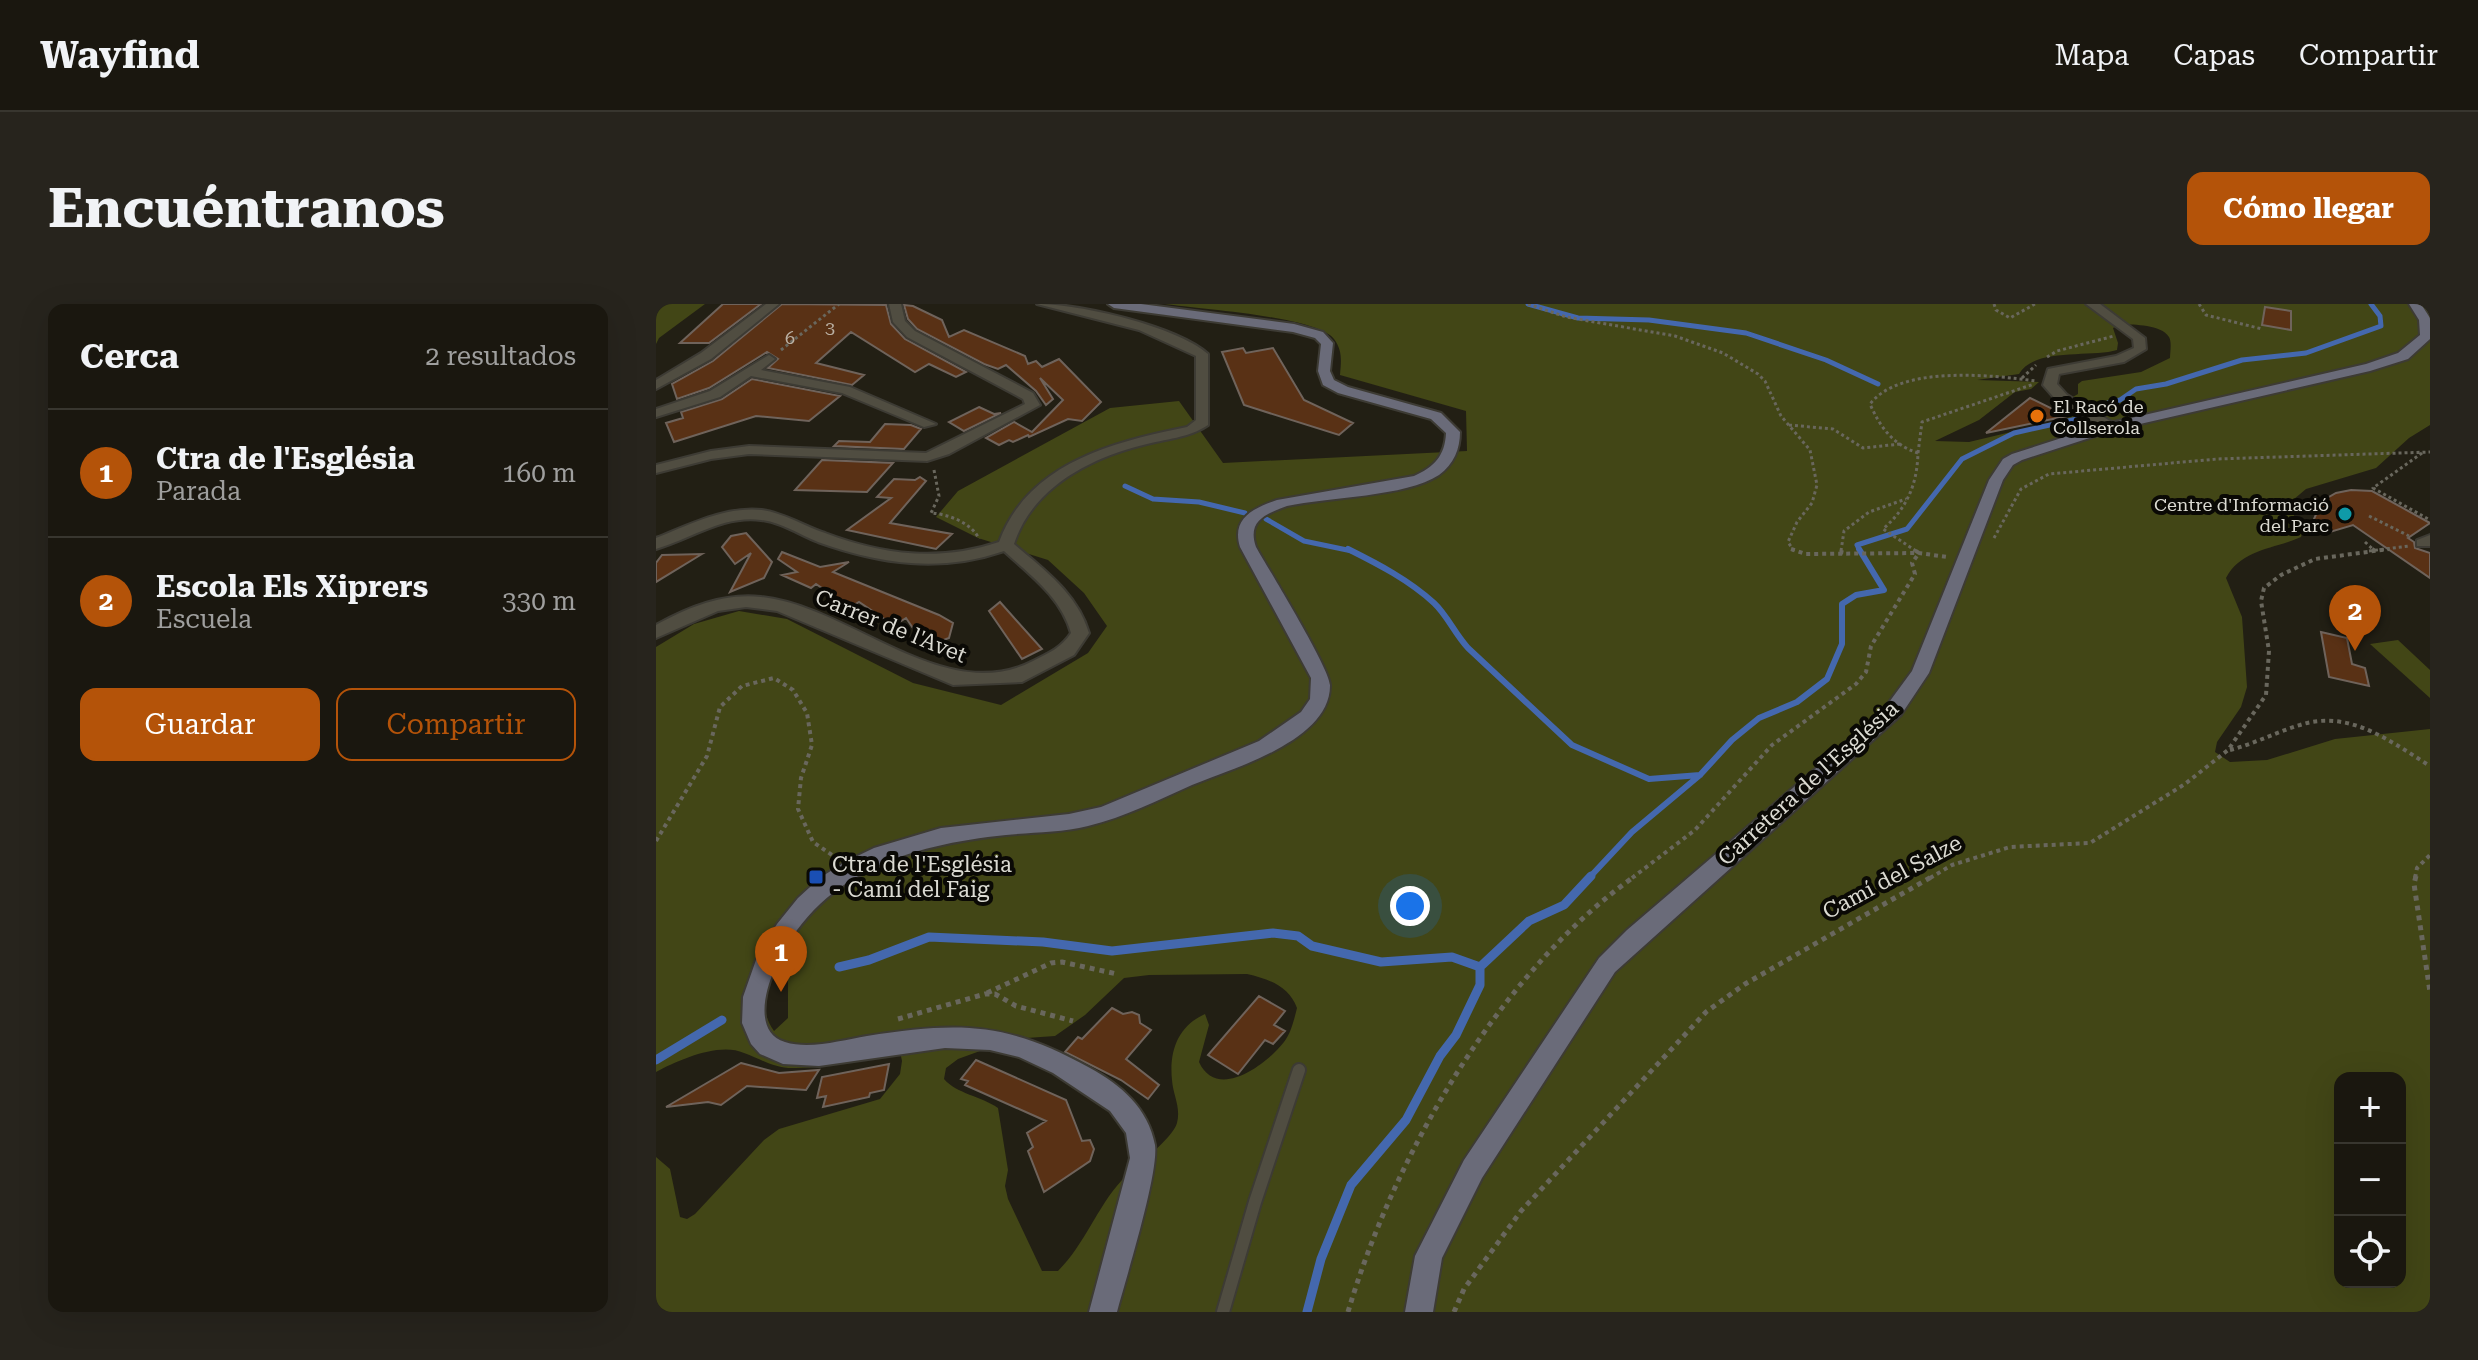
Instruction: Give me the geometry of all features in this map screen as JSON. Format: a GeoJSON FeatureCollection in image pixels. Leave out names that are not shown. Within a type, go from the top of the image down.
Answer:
{"type":"FeatureCollection","features":[{"type":"Feature","properties":{"kind":"main road"},"geometry":{"type":"LineString","coordinates":[[1103,1312],[1143,1158],[1143,1142],[1138,1127],[1120,1102],[1069,1069],[996,1040],[934,1038],[803,1055],[770,1048],[759,1038],[752,1025],[757,980],[770,955],[808,901],[850,867],[868,857],[924,839],[1090,818],[1264,746],[1296,728],[1315,709],[1321,689],[1320,678],[1248,547],[1245,531],[1248,523],[1265,509],[1285,502],[1419,479],[1439,469],[1451,451],[1453,432],[1441,418],[1343,390],[1328,382],[1324,371],[1327,343],[1319,335],[1294,328],[1114,304]]}},
{"type":"Feature","properties":{"kind":"main road","name":"Carretera de l'Església"},"geometry":{"type":"LineString","coordinates":[[1419,1312],[1429,1256],[1448,1215],[1473,1169],[1587,991],[1607,965],[1894,710],[1920,673],[1996,480],[2008,462],[2026,453],[2110,427],[2370,367],[2403,356],[2426,336],[2425,320],[2415,304]]}},
{"type":"Feature","properties":{"kind":"street"},"geometry":{"type":"LineString","coordinates":[[656,385],[706,356],[773,304]]}},
{"type":"Feature","properties":{"kind":"street"},"geometry":{"type":"LineString","coordinates":[[656,469],[722,453],[749,450],[931,456],[1027,411],[1034,402],[911,334],[899,322],[895,304]]}},
{"type":"Feature","properties":{"kind":"street"},"geometry":{"type":"LineString","coordinates":[[656,544],[726,518],[763,515],[874,556],[908,560],[984,554],[1006,545],[1009,532],[1041,491],[1081,459],[1191,430],[1203,422],[1202,354],[1143,327],[1043,304]]}},
{"type":"Feature","properties":{"kind":"street"},"geometry":{"type":"LineString","coordinates":[[2092,304],[2125,326],[2142,343],[2140,349],[2115,361],[2062,368],[2053,372],[2050,379],[2054,392],[2110,427]]}},
{"type":"Feature","properties":{"kind":"street"},"geometry":{"type":"LineString","coordinates":[[656,413],[707,398],[769,359]]}},
{"type":"Feature","properties":{"kind":"street"},"geometry":{"type":"LineString","coordinates":[[750,372],[845,390],[929,424]]}},
{"type":"Feature","properties":{"kind":"street","name":"Carrer de l'Avet"},"geometry":{"type":"LineString","coordinates":[[656,632],[697,609],[731,601],[760,601],[781,606],[953,679],[1016,678],[1068,651],[1080,633],[1077,618],[1067,604],[1006,545]]}},
{"type":"Feature","properties":{"kind":"lane"},"geometry":{"type":"LineString","coordinates":[[1223,1312],[1255,1202],[1299,1070]]}},
{"type":"Feature","properties":{"kind":"path"},"geometry":{"type":"LineString","coordinates":[[769,359],[839,304]]}},
{"type":"Feature","properties":{"kind":"path"},"geometry":{"type":"LineString","coordinates":[[1528,304],[1566,317],[1675,336],[1723,353],[1749,367],[1765,381],[1781,416],[1810,450],[1817,485],[1812,503],[1797,522],[1788,546],[1806,554],[1969,550],[1992,541],[2021,489],[2049,474],[2217,459],[2430,452]]}},
{"type":"Feature","properties":{"kind":"path"},"geometry":{"type":"LineString","coordinates":[[1994,304],[1996,310],[2010,318],[2035,304]]}},
{"type":"Feature","properties":{"kind":"path"},"geometry":{"type":"LineString","coordinates":[[2199,304],[2206,315],[2262,329]]}},
{"type":"Feature","properties":{"kind":"path"},"geometry":{"type":"LineString","coordinates":[[1918,453],[1900,444],[1879,427],[1870,404],[1881,391],[1905,382],[1956,378],[2004,376],[2039,382],[1922,422],[1918,481],[1900,515],[1883,529],[1919,553]]}},
{"type":"Feature","properties":{"kind":"path"},"geometry":{"type":"LineString","coordinates":[[1789,425],[1833,429],[1863,448],[1900,444]]}},
{"type":"Feature","properties":{"kind":"path"},"geometry":{"type":"LineString","coordinates":[[2424,451],[2373,488],[2430,520]]}},
{"type":"Feature","properties":{"kind":"path"},"geometry":{"type":"LineString","coordinates":[[931,456],[939,496],[931,513],[947,514],[977,533],[984,554]]}},
{"type":"Feature","properties":{"kind":"path"},"geometry":{"type":"LineString","coordinates":[[1841,555],[1844,531],[1869,512],[1906,499]]}},
{"type":"Feature","properties":{"kind":"path"},"geometry":{"type":"LineString","coordinates":[[2369,516],[2426,542]]}},
{"type":"Feature","properties":{"kind":"path"},"geometry":{"type":"LineString","coordinates":[[2365,542],[2375,551]]}},
{"type":"Feature","properties":{"kind":"path","name":"Camí del Salze"},"geometry":{"type":"LineString","coordinates":[[1454,1312],[1464,1289],[1521,1211],[1706,1012],[1902,891],[1952,865],[2010,847],[2090,843],[2185,784],[2228,750],[2266,695],[2269,651],[2261,601],[2264,588],[2298,563],[2320,556],[2426,542]]}},
{"type":"Feature","properties":{"kind":"path"},"geometry":{"type":"LineString","coordinates":[[1348,1312],[1365,1251],[1425,1126],[1522,981],[1572,925],[1637,871],[1681,842],[1715,812],[1771,746],[1856,684],[1866,672],[1871,646],[1915,574],[1912,563],[1919,553]]}},
{"type":"Feature","properties":{"kind":"path"},"geometry":{"type":"LineString","coordinates":[[656,841],[707,756],[720,707],[742,686],[774,678],[793,690],[807,713],[812,745],[801,778],[798,809],[813,842],[850,867]]}},
{"type":"Feature","properties":{"kind":"path"},"geometry":{"type":"LineString","coordinates":[[2228,750],[2253,745],[2306,724],[2328,720],[2368,730],[2430,766]]}},
{"type":"Feature","properties":{"kind":"path"},"geometry":{"type":"LineString","coordinates":[[2430,855],[2417,868],[2414,884],[2430,992]]}},
{"type":"Feature","properties":{"kind":"path"},"geometry":{"type":"LineString","coordinates":[[985,994],[1051,963],[1062,962],[1117,974]]}},
{"type":"Feature","properties":{"kind":"green space"},"geometry":{"type":"Polygon","coordinates":[[[656,304],[705,304],[659,338],[656,344],[656,304]]]}},
{"type":"Feature","properties":{"kind":"green space"},"geometry":{"type":"Polygon","coordinates":[[[1165,304],[2430,304],[2430,425],[2409,438],[2376,468],[2306,489],[2287,505],[2303,529],[2301,537],[2249,555],[2232,568],[2226,578],[2242,617],[2247,687],[2241,707],[2217,742],[2215,752],[2230,762],[2267,760],[2335,739],[2430,729],[2430,1312],[656,1312],[656,1157],[670,1169],[680,1217],[687,1219],[764,1140],[779,1129],[880,1099],[900,1074],[902,1061],[900,1051],[809,1068],[789,1068],[775,1066],[734,1050],[723,1050],[687,1058],[656,1072],[656,647],[694,624],[739,611],[787,619],[913,683],[1001,705],[1088,653],[1107,626],[1084,593],[1048,560],[978,538],[936,517],[958,491],[1110,408],[1179,401],[1223,463],[1467,451],[1466,411],[1340,375],[1339,348],[1334,339],[1323,331],[1281,319],[1165,304]],[[2122,324],[2113,328],[2117,350],[2050,357],[2026,366],[2019,374],[1977,380],[2039,382],[2031,389],[2015,392],[1979,420],[1935,441],[1969,442],[2066,419],[2071,416],[2062,403],[2078,394],[2078,384],[2082,381],[2141,372],[2170,358],[2170,339],[2165,333],[2147,326],[2122,324]],[[779,953],[768,982],[765,1002],[774,1031],[788,1018],[788,955],[779,953]],[[1247,974],[1124,978],[1085,1015],[1055,1036],[1013,1039],[958,1059],[946,1068],[944,1079],[949,1084],[998,1108],[1008,1170],[1005,1186],[1008,1199],[1042,1271],[1058,1271],[1113,1191],[1174,1129],[1178,1112],[1172,1059],[1177,1041],[1188,1025],[1205,1014],[1209,1025],[1199,1062],[1207,1073],[1217,1079],[1241,1076],[1254,1069],[1276,1051],[1289,1035],[1297,1008],[1289,994],[1263,978],[1247,974]]]}},
{"type":"Feature","properties":{"kind":"green space"},"geometry":{"type":"Polygon","coordinates":[[[2398,640],[2430,670],[2430,698],[2370,644],[2398,640]]]}},
{"type":"Feature","properties":{"kind":"building"},"geometry":{"type":"Polygon","coordinates":[[[723,304],[761,304],[709,343],[680,343],[723,304]]]}},
{"type":"Feature","properties":{"kind":"building"},"geometry":{"type":"Polygon","coordinates":[[[782,304],[886,305],[891,324],[905,339],[966,372],[956,377],[929,364],[915,372],[851,332],[816,363],[864,375],[852,385],[768,368],[778,359],[767,352],[709,388],[677,399],[672,384],[713,361],[782,304]]]}},
{"type":"Feature","properties":{"kind":"building"},"geometry":{"type":"Polygon","coordinates":[[[904,305],[942,320],[949,337],[964,330],[1025,356],[1028,364],[1036,361],[1042,367],[1059,359],[1101,402],[1082,421],[1068,419],[1029,437],[999,445],[986,438],[1014,422],[1032,432],[1063,400],[1040,378],[1053,399],[1046,405],[1036,391],[1006,365],[998,369],[984,364],[917,329],[908,319],[904,305]]]}},
{"type":"Feature","properties":{"kind":"building"},"geometry":{"type":"Polygon","coordinates":[[[2265,307],[2291,311],[2291,330],[2262,325],[2265,307]]]}},
{"type":"Feature","properties":{"kind":"building"},"geometry":{"type":"Polygon","coordinates":[[[1243,348],[1246,353],[1273,348],[1304,400],[1353,423],[1339,435],[1244,405],[1222,352],[1243,348]]]}},
{"type":"Feature","properties":{"kind":"building"},"geometry":{"type":"Polygon","coordinates":[[[752,379],[840,396],[809,421],[756,416],[674,442],[666,423],[683,418],[681,412],[722,399],[752,379]]]}},
{"type":"Feature","properties":{"kind":"building","name":"El Racó de Collserola"},"geometry":{"type":"Polygon","coordinates":[[[2030,398],[2067,416],[1986,433],[2030,398]]]}},
{"type":"Feature","properties":{"kind":"building"},"geometry":{"type":"Polygon","coordinates":[[[979,407],[994,414],[1001,413],[964,431],[949,422],[979,407]]]}},
{"type":"Feature","properties":{"kind":"building"},"geometry":{"type":"Polygon","coordinates":[[[885,424],[911,425],[921,429],[904,449],[834,446],[839,441],[870,442],[885,424]]]}},
{"type":"Feature","properties":{"kind":"building"},"geometry":{"type":"Polygon","coordinates":[[[822,460],[893,463],[867,492],[795,490],[822,460]]]}},
{"type":"Feature","properties":{"kind":"building"},"geometry":{"type":"Polygon","coordinates":[[[920,477],[926,481],[890,523],[952,534],[936,549],[847,530],[891,498],[877,497],[894,479],[915,480],[920,477]]]}},
{"type":"Feature","properties":{"kind":"building","name":"Centre d'Informació del Parc"},"geometry":{"type":"Polygon","coordinates":[[[2372,491],[2430,523],[2408,538],[2414,542],[2415,548],[2430,553],[2430,578],[2353,525],[2330,532],[2314,519],[2322,501],[2336,493],[2372,491]]]}},
{"type":"Feature","properties":{"kind":"building"},"geometry":{"type":"Polygon","coordinates":[[[746,533],[772,562],[764,578],[730,592],[751,553],[735,564],[722,547],[731,536],[746,533]]]}},
{"type":"Feature","properties":{"kind":"building"},"geometry":{"type":"Polygon","coordinates":[[[782,552],[820,567],[849,562],[833,572],[939,615],[953,623],[949,638],[933,644],[917,634],[906,618],[898,623],[889,622],[859,602],[845,604],[816,584],[811,588],[782,575],[797,572],[778,559],[782,552]]]}},
{"type":"Feature","properties":{"kind":"building"},"geometry":{"type":"Polygon","coordinates":[[[702,554],[656,582],[656,563],[662,555],[702,554]]]}},
{"type":"Feature","properties":{"kind":"building"},"geometry":{"type":"Polygon","coordinates":[[[1000,602],[1042,649],[1022,659],[989,611],[1000,602]]]}},
{"type":"Feature","properties":{"kind":"building"},"geometry":{"type":"Polygon","coordinates":[[[2321,632],[2347,638],[2352,664],[2365,668],[2369,686],[2329,677],[2321,632]]]}},
{"type":"Feature","properties":{"kind":"building"},"geometry":{"type":"Polygon","coordinates":[[[1259,996],[1285,1011],[1274,1025],[1285,1031],[1273,1044],[1265,1040],[1238,1074],[1208,1055],[1259,996]]]}},
{"type":"Feature","properties":{"kind":"building"},"geometry":{"type":"Polygon","coordinates":[[[1112,1008],[1123,1014],[1132,1012],[1139,1015],[1140,1023],[1151,1030],[1126,1059],[1159,1085],[1148,1099],[1121,1080],[1065,1052],[1112,1008]]]}},
{"type":"Feature","properties":{"kind":"building"},"geometry":{"type":"Polygon","coordinates":[[[976,1060],[1066,1100],[1082,1141],[1090,1140],[1094,1149],[1090,1161],[1044,1192],[1028,1151],[1033,1147],[1027,1133],[1046,1121],[965,1085],[968,1081],[961,1079],[976,1060]]]}},
{"type":"Feature","properties":{"kind":"building"},"geometry":{"type":"Polygon","coordinates":[[[741,1063],[779,1073],[819,1070],[806,1090],[747,1086],[721,1105],[708,1102],[666,1107],[741,1063]]]}},
{"type":"Feature","properties":{"kind":"building"},"geometry":{"type":"Polygon","coordinates":[[[889,1064],[884,1090],[870,1093],[869,1097],[823,1107],[826,1096],[817,1098],[822,1077],[889,1064]]]}},
{"type":"Feature","properties":{"kind":"waterway"},"geometry":{"type":"LineString","coordinates":[[1528,304],[1578,318],[1649,320],[1746,333],[1826,360],[1878,384]]}},
{"type":"Feature","properties":{"kind":"waterway"},"geometry":{"type":"LineString","coordinates":[[2096,413],[2108,403],[2120,400],[2136,389],[2166,384],[2242,360],[2306,353],[2381,326],[2380,316],[2371,304]]}},
{"type":"Feature","properties":{"kind":"waterway"},"geometry":{"type":"LineString","coordinates":[[1859,549],[1857,545],[1907,529],[1962,459],[2014,433],[2086,417]]}},
{"type":"Feature","properties":{"kind":"waterway"},"geometry":{"type":"LineString","coordinates":[[1125,486],[1153,499],[1199,502],[1245,513]]}},
{"type":"Feature","properties":{"kind":"waterway"},"geometry":{"type":"LineString","coordinates":[[1266,519],[1304,541],[1352,551]]}},
{"type":"Feature","properties":{"kind":"waterway"},"geometry":{"type":"LineString","coordinates":[[1348,549],[1352,551]]}},
{"type":"Feature","properties":{"kind":"waterway"},"geometry":{"type":"LineString","coordinates":[[1700,775],[1732,740],[1759,718],[1797,702],[1827,679],[1842,644],[1842,604],[1856,595],[1884,590],[1859,549]]}},
{"type":"Feature","properties":{"kind":"waterway"},"geometry":{"type":"LineString","coordinates":[[1352,551],[1404,580],[1434,603],[1468,648],[1572,745],[1649,779],[1700,775]]}},
{"type":"Feature","properties":{"kind":"waterway"},"geometry":{"type":"LineString","coordinates":[[1589,878],[1632,832],[1700,775]]}},
{"type":"Feature","properties":{"kind":"waterway"},"geometry":{"type":"LineString","coordinates":[[1480,967],[1529,921],[1564,905],[1591,876]]}},
{"type":"Feature","properties":{"kind":"waterway"},"geometry":{"type":"LineString","coordinates":[[839,967],[869,960],[929,937],[1043,942],[1112,951],[1273,933],[1298,936],[1312,946],[1381,962],[1452,957],[1480,967]]}},
{"type":"Feature","properties":{"kind":"waterway"},"geometry":{"type":"LineString","coordinates":[[1307,1312],[1321,1259],[1351,1185],[1406,1120],[1440,1056],[1456,1035],[1480,985],[1480,967]]}},
{"type":"Feature","properties":{"kind":"waterway"},"geometry":{"type":"LineString","coordinates":[[656,1060],[722,1020]]}},
{"type":"Feature","properties":{"kind":"place","name":"El Racó de Collserola"},"geometry":{"type":"Point","coordinates":[2037,416]}},
{"type":"Feature","properties":{"kind":"place","name":"Centre d'Informació del Parc"},"geometry":{"type":"Point","coordinates":[2345,514]}},
{"type":"Feature","properties":{"kind":"place","name":"Escola Els Xiprers"},"geometry":{"type":"Point","coordinates":[2355,651]}},
{"type":"Feature","properties":{"kind":"place","name":"Ctra de l'Església - Camí del Faig"},"geometry":{"type":"Point","coordinates":[816,877]}},
{"type":"Feature","properties":{"kind":"place","name":"Ctra de l'Església"},"geometry":{"type":"Point","coordinates":[781,992]}}]}
